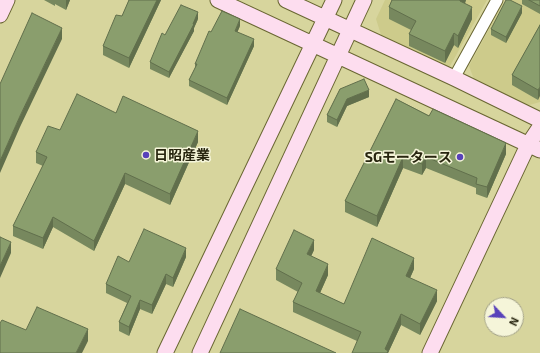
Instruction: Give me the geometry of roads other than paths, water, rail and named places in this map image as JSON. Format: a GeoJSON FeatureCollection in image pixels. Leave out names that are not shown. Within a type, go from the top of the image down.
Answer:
{"type":"FeatureCollection","features":[{"type":"Feature","properties":{"kind":"street"},"geometry":{"type":"LineString","coordinates":[[0,15],[7,0]]}},
{"type":"Feature","properties":{"kind":"street"},"geometry":{"type":"LineString","coordinates":[[218,0],[534,148]]}},
{"type":"Feature","properties":{"kind":"street"},"geometry":{"type":"LineString","coordinates":[[286,0],[454,78],[540,120]]}},
{"type":"Feature","properties":{"kind":"street"},"geometry":{"type":"LineString","coordinates":[[165,353],[334,0]]}},
{"type":"Feature","properties":{"kind":"street"},"geometry":{"type":"LineString","coordinates":[[200,353],[364,0]]}},
{"type":"Feature","properties":{"kind":"street"},"geometry":{"type":"LineString","coordinates":[[454,78],[497,0]]}},
{"type":"Feature","properties":{"kind":"street"},"geometry":{"type":"LineString","coordinates":[[430,353],[534,148],[540,127]]}},
{"type":"Feature","properties":{"kind":"place","name":"日昭産業"},"geometry":{"type":"Point","coordinates":[146,155]}},
{"type":"Feature","properties":{"kind":"place","name":"SGモータース"},"geometry":{"type":"Point","coordinates":[460,157]}}]}
